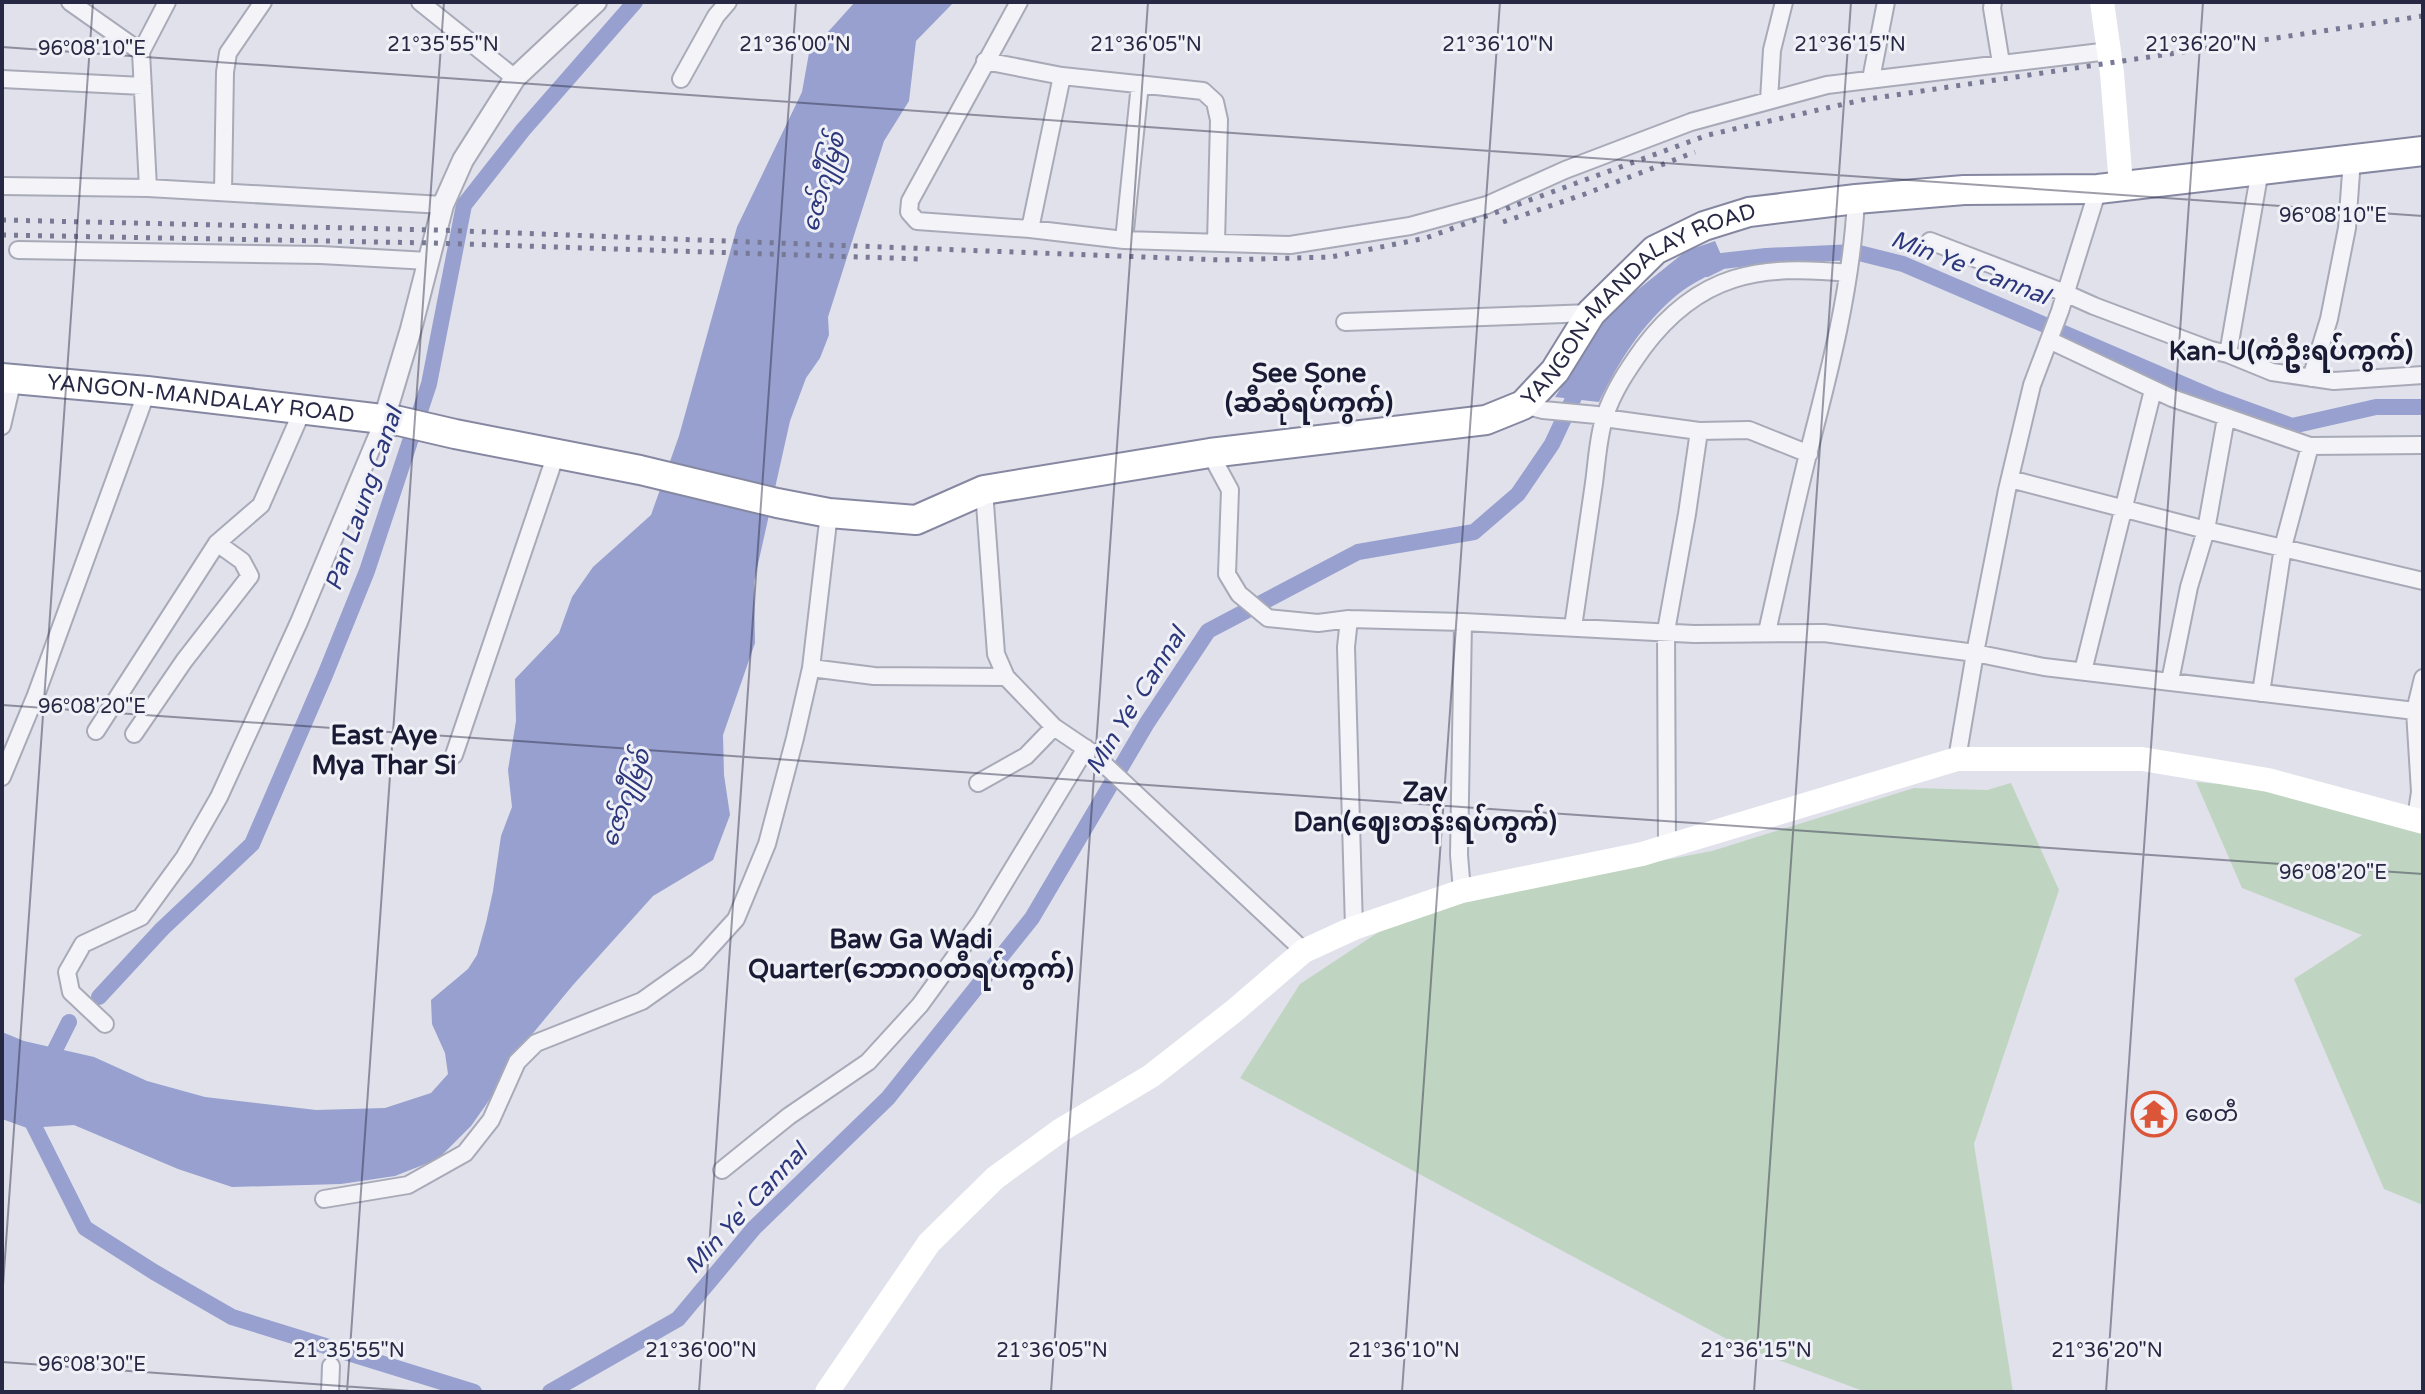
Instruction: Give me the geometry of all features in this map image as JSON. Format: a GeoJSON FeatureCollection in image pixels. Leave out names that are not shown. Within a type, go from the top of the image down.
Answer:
{"type":"FeatureCollection","features":[{"type":"Feature","properties":{"kind":"highway","name":"YANGON-MANDALAY ROAD"},"geometry":{"type":"LineString","coordinates":[[8,378],[392,420],[640,470],[829,513],[916,520],[984,490],[1210,453],[1486,420],[1533,407],[1591,313],[1655,250],[1704,226],[1749,212],[1964,190],[2110,187],[2423,151]]}},
{"type":"Feature","properties":{"kind":"main road"},"geometry":{"type":"LineString","coordinates":[[2102,2],[2109,51],[2110,187]]}},
{"type":"Feature","properties":{"kind":"main road"},"geometry":{"type":"LineString","coordinates":[[827,1392],[929,1243],[995,1178],[1061,1130],[1151,1076],[1304,951],[1354,928],[1462,891],[1642,854],[1957,759],[2142,759],[2268,780],[2419,820]]}},
{"type":"Feature","properties":{"kind":"street"},"geometry":{"type":"LineString","coordinates":[[70,2],[141,52]]}},
{"type":"Feature","properties":{"kind":"street"},"geometry":{"type":"LineString","coordinates":[[148,188],[141,52],[167,2]]}},
{"type":"Feature","properties":{"kind":"street"},"geometry":{"type":"LineString","coordinates":[[223,192],[228,53],[263,2]]}},
{"type":"Feature","properties":{"kind":"street"},"geometry":{"type":"LineString","coordinates":[[421,2],[515,78]]}},
{"type":"Feature","properties":{"kind":"street"},"geometry":{"type":"LineString","coordinates":[[105,1024],[71,992],[67,972],[83,944],[141,917],[184,858],[219,797],[392,420],[411,329],[443,205],[463,160],[515,78],[596,2]]}},
{"type":"Feature","properties":{"kind":"street"},"geometry":{"type":"LineString","coordinates":[[681,79],[716,16],[728,2]]}},
{"type":"Feature","properties":{"kind":"street"},"geometry":{"type":"LineString","coordinates":[[1019,2],[910,201],[909,212],[917,221],[1124,240],[1290,245],[1410,226],[1487,205],[1565,170],[1691,122],[1827,85],[2109,51]]}},
{"type":"Feature","properties":{"kind":"street"},"geometry":{"type":"LineString","coordinates":[[1769,100],[1772,50],[1784,2]]}},
{"type":"Feature","properties":{"kind":"street"},"geometry":{"type":"LineString","coordinates":[[1871,79],[1886,2]]}},
{"type":"Feature","properties":{"kind":"street"},"geometry":{"type":"LineString","coordinates":[[1993,2],[2001,63]]}},
{"type":"Feature","properties":{"kind":"street"},"geometry":{"type":"LineString","coordinates":[[985,61],[1062,76],[1203,91],[1215,102],[1219,120],[1216,243]]}},
{"type":"Feature","properties":{"kind":"street"},"geometry":{"type":"LineString","coordinates":[[1030,229],[1062,76]]}},
{"type":"Feature","properties":{"kind":"street"},"geometry":{"type":"LineString","coordinates":[[2,79],[143,86]]}},
{"type":"Feature","properties":{"kind":"street"},"geometry":{"type":"LineString","coordinates":[[1124,240],[1140,84]]}},
{"type":"Feature","properties":{"kind":"street"},"geometry":{"type":"LineString","coordinates":[[2311,378],[2329,319],[2347,228],[2352,159]]}},
{"type":"Feature","properties":{"kind":"street"},"geometry":{"type":"LineString","coordinates":[[2228,354],[2260,170]]}},
{"type":"Feature","properties":{"kind":"street"},"geometry":{"type":"LineString","coordinates":[[2,186],[148,188],[443,205]]}},
{"type":"Feature","properties":{"kind":"street"},"geometry":{"type":"LineString","coordinates":[[1957,759],[1975,653],[2032,385],[2065,293],[2110,187]]}},
{"type":"Feature","properties":{"kind":"street"},"geometry":{"type":"LineString","coordinates":[[1767,632],[1822,408],[1855,230],[1856,199]]}},
{"type":"Feature","properties":{"kind":"street"},"geometry":{"type":"LineString","coordinates":[[1930,241],[2272,372],[2334,381],[2423,375]]}},
{"type":"Feature","properties":{"kind":"street"},"geometry":{"type":"LineString","coordinates":[[18,250],[321,255],[428,261]]}},
{"type":"Feature","properties":{"kind":"street"},"geometry":{"type":"LineString","coordinates":[[1573,627],[1600,417],[1625,372],[1659,327],[1693,297],[1729,280],[1751,274],[1808,269],[1848,273]]}},
{"type":"Feature","properties":{"kind":"street"},"geometry":{"type":"LineString","coordinates":[[1345,322],[1591,313]]}},
{"type":"Feature","properties":{"kind":"street"},"geometry":{"type":"LineString","coordinates":[[2051,336],[2153,390],[2310,446],[2423,445]]}},
{"type":"Feature","properties":{"kind":"street"},"geometry":{"type":"LineString","coordinates":[[2,426],[8,378]]}},
{"type":"Feature","properties":{"kind":"street"},"geometry":{"type":"LineString","coordinates":[[2083,671],[2153,390]]}},
{"type":"Feature","properties":{"kind":"street"},"geometry":{"type":"LineString","coordinates":[[2,777],[36,695],[147,391]]}},
{"type":"Feature","properties":{"kind":"street"},"geometry":{"type":"LineString","coordinates":[[1533,407],[1699,431],[1749,430],[1809,454]]}},
{"type":"Feature","properties":{"kind":"street"},"geometry":{"type":"LineString","coordinates":[[96,731],[217,543],[261,505],[303,409]]}},
{"type":"Feature","properties":{"kind":"street"},"geometry":{"type":"LineString","coordinates":[[2170,681],[2189,587],[2206,530],[2226,418]]}},
{"type":"Feature","properties":{"kind":"street"},"geometry":{"type":"LineString","coordinates":[[1667,844],[1666,631],[1699,431]]}},
{"type":"Feature","properties":{"kind":"street"},"geometry":{"type":"LineString","coordinates":[[2261,693],[2283,547],[2310,446]]}},
{"type":"Feature","properties":{"kind":"street"},"geometry":{"type":"LineString","coordinates":[[1210,453],[1230,490],[1227,574],[1239,594],[1268,618],[1318,623],[1349,619],[1463,622],[1694,634],[1824,633],[1975,653],[2044,667],[2415,711]]}},
{"type":"Feature","properties":{"kind":"street"},"geometry":{"type":"LineString","coordinates":[[454,755],[556,454]]}},
{"type":"Feature","properties":{"kind":"street"},"geometry":{"type":"LineString","coordinates":[[2010,479],[2206,530],[2423,581]]}},
{"type":"Feature","properties":{"kind":"street"},"geometry":{"type":"LineString","coordinates":[[984,490],[996,654],[1006,677],[1054,727],[1088,750],[1304,951]]}},
{"type":"Feature","properties":{"kind":"street"},"geometry":{"type":"LineString","coordinates":[[324,1199],[408,1185],[465,1153],[491,1120],[517,1062],[536,1043],[642,1001],[697,962],[736,919],[767,844],[795,738],[811,668],[829,513]]}},
{"type":"Feature","properties":{"kind":"street"},"geometry":{"type":"LineString","coordinates":[[134,734],[184,661],[250,576],[242,561],[217,543]]}},
{"type":"Feature","properties":{"kind":"street"},"geometry":{"type":"LineString","coordinates":[[1349,619],[1346,647],[1354,928]]}},
{"type":"Feature","properties":{"kind":"street"},"geometry":{"type":"LineString","coordinates":[[1462,891],[1459,855],[1463,622]]}},
{"type":"Feature","properties":{"kind":"street"},"geometry":{"type":"LineString","coordinates":[[811,668],[874,676],[1006,677]]}},
{"type":"Feature","properties":{"kind":"street"},"geometry":{"type":"LineString","coordinates":[[2419,820],[2415,711],[2423,678]]}},
{"type":"Feature","properties":{"kind":"street"},"geometry":{"type":"LineString","coordinates":[[978,783],[1026,756],[1054,727]]}},
{"type":"Feature","properties":{"kind":"street"},"geometry":{"type":"LineString","coordinates":[[722,1170],[789,1116],[868,1062],[920,1005],[981,921],[1088,750]]}},
{"type":"Feature","properties":{"kind":"street"},"geometry":{"type":"LineString","coordinates":[[330,1392],[331,1366]]}},
{"type":"Feature","properties":{"kind":"green space"},"geometry":{"type":"Polygon","coordinates":[[[2196,782],[2352,796],[2423,833],[2423,1205],[2384,1189],[2294,979],[2362,935],[2242,888],[2196,782]]]}},
{"type":"Feature","properties":{"kind":"green space"},"geometry":{"type":"Polygon","coordinates":[[[2011,783],[2059,890],[1974,1144],[2013,1392],[1866,1392],[1738,1345],[1240,1078],[1300,984],[1415,908],[1712,851],[1914,788],[1987,790],[2011,783]]]}},
{"type":"Feature","properties":{"kind":"water","name":"ဇော်ဂျီမြစ်"},"geometry":{"type":"Polygon","coordinates":[[[855,2],[954,2],[916,41],[909,101],[884,141],[828,317],[829,335],[820,358],[806,378],[790,421],[754,582],[755,643],[723,735],[724,775],[730,815],[713,860],[653,896],[529,1038],[471,1126],[438,1159],[395,1176],[341,1184],[232,1187],[178,1169],[74,1125],[27,1128],[2,1119],[2,1032],[24,1041],[94,1057],[147,1081],[205,1097],[316,1110],[385,1108],[431,1093],[448,1074],[445,1053],[432,1024],[431,1000],[468,969],[477,955],[486,923],[501,836],[512,807],[508,770],[516,721],[515,679],[559,633],[572,597],[593,567],[651,515],[679,436],[737,227],[802,92],[809,53],[855,2]]]}},
{"type":"Feature","properties":{"kind":"water"},"geometry":{"type":"Polygon","coordinates":[[[1715,241],[1726,266],[1694,283],[1664,306],[1623,358],[1599,402],[1555,397],[1610,312],[1686,251],[1715,241]]]}},
{"type":"Feature","properties":{"kind":"waterway","name":"Pan Laung Canal"},"geometry":{"type":"LineString","coordinates":[[99,997],[162,929],[252,844],[367,571],[429,384],[464,205],[523,130],[635,2]]}},
{"type":"Feature","properties":{"kind":"waterway","name":"Min Ye' Cannal"},"geometry":{"type":"LineString","coordinates":[[1706,269],[1722,261],[1855,252],[1903,264],[2215,398],[2292,426],[2376,407],[2423,407]]}},
{"type":"Feature","properties":{"kind":"waterway","name":"Min Ye' Cannal"},"geometry":{"type":"LineString","coordinates":[[550,1392],[678,1319],[754,1228],[888,1098],[1032,918],[1147,723],[1208,631],[1358,552],[1474,532],[1518,494],[1552,444],[1581,382]]}},
{"type":"Feature","properties":{"kind":"waterway"},"geometry":{"type":"LineString","coordinates":[[52,1067],[54,1052],[69,1022]]}},
{"type":"Feature","properties":{"kind":"waterway","name":"Min Ye' Cannal"},"geometry":{"type":"LineString","coordinates":[[26,1110],[85,1228],[154,1272],[232,1317],[474,1392]]}},
{"type":"Feature","properties":{"kind":"railway"},"geometry":{"type":"LineString","coordinates":[[2,220],[437,230],[1223,260],[1331,257],[1426,238],[1708,135],[1862,100],[2423,16]]}},
{"type":"Feature","properties":{"kind":"railway"},"geometry":{"type":"LineString","coordinates":[[1503,222],[1695,152]]}},
{"type":"Feature","properties":{"kind":"railway"},"geometry":{"type":"LineString","coordinates":[[2,235],[433,243],[921,259]]}},
{"type":"Feature","properties":{"kind":"place","name":"စေတီ"},"geometry":{"type":"Point","coordinates":[2154,1114]}},
{"type":"Feature","properties":{"kind":"district","name":"Kan-U(ကံဦးရပ်ကွက်)"},"geometry":{"type":"Point","coordinates":[2291,351]}},
{"type":"Feature","properties":{"kind":"district","name":"See Sone (ဆီဆုံရပ်ကွက်)"},"geometry":{"type":"Point","coordinates":[1309,388]}},
{"type":"Feature","properties":{"kind":"district","name":"East Aye Mya Thar Si"},"geometry":{"type":"Point","coordinates":[384,750]}},
{"type":"Feature","properties":{"kind":"district","name":"Zay Dan(ဈေးတန်းရပ်ကွက်)"},"geometry":{"type":"Point","coordinates":[1425,807]}},
{"type":"Feature","properties":{"kind":"district","name":"Baw Ga Wadi Quarter(ဘောဂ၀တီရပ်ကွက်)"},"geometry":{"type":"Point","coordinates":[911,954]}}]}
